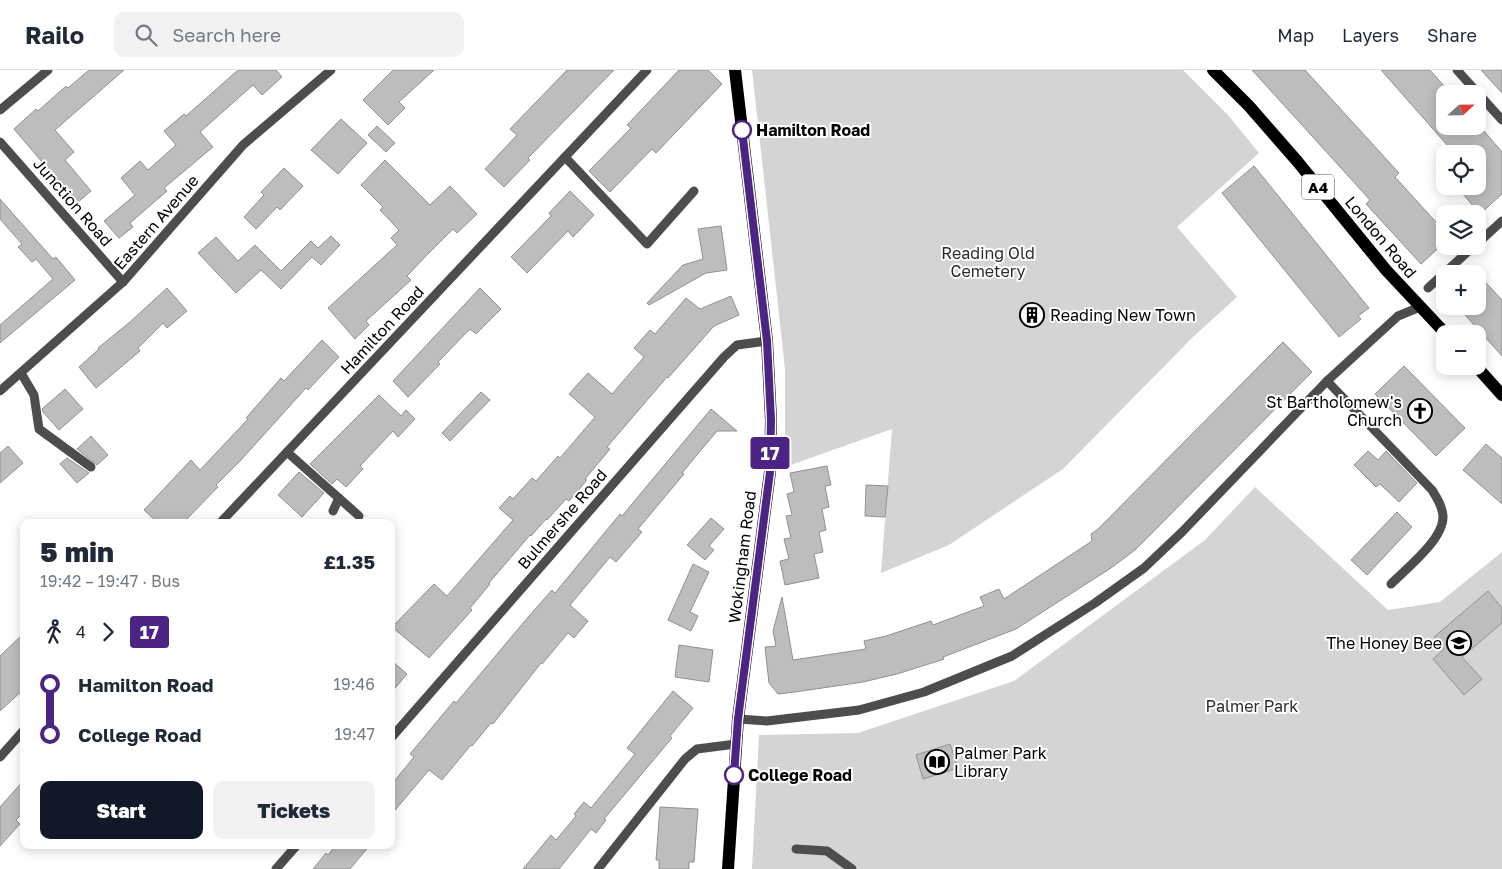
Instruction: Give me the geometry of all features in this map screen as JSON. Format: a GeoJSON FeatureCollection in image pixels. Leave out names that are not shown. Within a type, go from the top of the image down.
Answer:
{"type":"FeatureCollection","features":[{"type":"Feature","properties":{"kind":"main road","name":"Wokingham Road"},"geometry":{"type":"LineString","coordinates":[[728,869],[738,719],[770,472],[771,420],[767,341],[735,70]]}},
{"type":"Feature","properties":{"kind":"main road","name":"London Road"},"geometry":{"type":"LineString","coordinates":[[1213,70],[1249,106],[1297,161],[1386,270],[1437,325]]}},
{"type":"Feature","properties":{"kind":"main road"},"geometry":{"type":"LineString","coordinates":[[1484,375],[1502,395]]}},
{"type":"Feature","properties":{"kind":"street"},"geometry":{"type":"LineString","coordinates":[[0,110],[48,70]]}},
{"type":"Feature","properties":{"kind":"street","name":"Eastern Avenue"},"geometry":{"type":"LineString","coordinates":[[0,391],[123,282],[243,145],[331,70]]}},
{"type":"Feature","properties":{"kind":"street","name":"Hamilton Road"},"geometry":{"type":"LineString","coordinates":[[224,519],[647,70]]}},
{"type":"Feature","properties":{"kind":"street"},"geometry":{"type":"LineString","coordinates":[[1457,70],[1502,120]]}},
{"type":"Feature","properties":{"kind":"street","name":"Junction Road"},"geometry":{"type":"LineString","coordinates":[[0,142],[123,282]]}},
{"type":"Feature","properties":{"kind":"street"},"geometry":{"type":"LineString","coordinates":[[565,157],[647,244],[694,191]]}},
{"type":"Feature","properties":{"kind":"street"},"geometry":{"type":"LineString","coordinates":[[1486,236],[1502,221]]}},
{"type":"Feature","properties":{"kind":"street"},"geometry":{"type":"LineString","coordinates":[[1428,288],[1464,255]]}},
{"type":"Feature","properties":{"kind":"street"},"geometry":{"type":"LineString","coordinates":[[738,719],[766,721],[859,710],[924,692],[1012,656],[1095,603],[1144,568],[1182,532],[1328,381],[1398,316],[1420,307]]}},
{"type":"Feature","properties":{"kind":"street","name":"Bulmershe Road"},"geometry":{"type":"LineString","coordinates":[[395,733],[724,357],[737,344],[767,341]]}},
{"type":"Feature","properties":{"kind":"street"},"geometry":{"type":"LineString","coordinates":[[21,373],[34,395],[40,429],[91,468]]}},
{"type":"Feature","properties":{"kind":"street"},"geometry":{"type":"LineString","coordinates":[[1328,381],[1432,490],[1439,502],[1443,516],[1441,529],[1434,540],[1391,584]]}},
{"type":"Feature","properties":{"kind":"street"},"geometry":{"type":"LineString","coordinates":[[287,452],[359,516]]}},
{"type":"Feature","properties":{"kind":"street"},"geometry":{"type":"LineString","coordinates":[[333,511],[339,498]]}},
{"type":"Feature","properties":{"kind":"street"},"geometry":{"type":"LineString","coordinates":[[0,757],[20,734]]}},
{"type":"Feature","properties":{"kind":"street"},"geometry":{"type":"LineString","coordinates":[[598,869],[685,760],[698,749],[736,744]]}},
{"type":"Feature","properties":{"kind":"street"},"geometry":{"type":"LineString","coordinates":[[276,869],[294,849]]}},
{"type":"Feature","properties":{"kind":"street"},"geometry":{"type":"LineString","coordinates":[[796,849],[826,851],[852,869]]}},
{"type":"Feature","properties":{"kind":"green space","name":"Reading Old Cemetery"},"geometry":{"type":"Polygon","coordinates":[[[752,70],[1183,70],[1227,114],[1259,153],[1177,227],[1237,297],[1193,337],[1063,469],[949,545],[881,573],[892,429],[785,467],[785,369],[752,70]]]}},
{"type":"Feature","properties":{"kind":"green space","name":"Palmer Park"},"geometry":{"type":"Polygon","coordinates":[[[1255,487],[1388,610],[1440,602],[1502,552],[1502,869],[752,869],[759,735],[858,733],[1014,681],[1205,540],[1255,487]]]}},
{"type":"Feature","properties":{"kind":"building"},"geometry":{"type":"Polygon","coordinates":[[[89,70],[124,70],[55,130],[74,152],[65,160],[91,191],[77,203],[14,129],[36,109],[38,111],[66,86],[68,88],[89,70]]]}},
{"type":"Feature","properties":{"kind":"building"},"geometry":{"type":"Polygon","coordinates":[[[238,70],[276,70],[282,77],[262,95],[253,85],[200,132],[213,147],[164,188],[167,191],[130,223],[133,227],[119,238],[104,221],[135,195],[121,178],[140,161],[148,170],[176,145],[164,131],[184,114],[186,116],[238,70]]]}},
{"type":"Feature","properties":{"kind":"building"},"geometry":{"type":"Polygon","coordinates":[[[393,70],[434,70],[399,102],[405,108],[388,125],[363,100],[393,70]]]}},
{"type":"Feature","properties":{"kind":"building"},"geometry":{"type":"Polygon","coordinates":[[[567,70],[614,70],[528,158],[530,160],[504,187],[485,169],[517,135],[510,129],[567,70]]]}},
{"type":"Feature","properties":{"kind":"building"},"geometry":{"type":"Polygon","coordinates":[[[679,70],[708,70],[722,84],[656,153],[652,149],[610,192],[589,171],[631,128],[627,125],[679,70]]]}},
{"type":"Feature","properties":{"kind":"building"},"geometry":{"type":"Polygon","coordinates":[[[1252,70],[1305,70],[1399,173],[1395,177],[1436,222],[1436,250],[1421,264],[1366,204],[1370,200],[1252,70]]]}},
{"type":"Feature","properties":{"kind":"building"},"geometry":{"type":"Polygon","coordinates":[[[1381,70],[1430,70],[1443,85],[1436,85],[1436,132],[1381,70]]]}},
{"type":"Feature","properties":{"kind":"building"},"geometry":{"type":"Polygon","coordinates":[[[1481,70],[1502,70],[1502,93],[1481,70]]]}},
{"type":"Feature","properties":{"kind":"building"},"geometry":{"type":"Polygon","coordinates":[[[341,119],[367,143],[338,174],[311,150],[341,119]]]}},
{"type":"Feature","properties":{"kind":"building"},"geometry":{"type":"Polygon","coordinates":[[[377,126],[395,143],[386,152],[368,135],[377,126]]]}},
{"type":"Feature","properties":{"kind":"building"},"geometry":{"type":"Polygon","coordinates":[[[1486,133],[1502,152],[1502,194],[1486,209],[1486,205],[1472,205],[1464,195],[1486,195],[1486,145],[1447,145],[1438,135],[1486,135],[1486,133]]]}},
{"type":"Feature","properties":{"kind":"building"},"geometry":{"type":"Polygon","coordinates":[[[385,160],[430,205],[450,186],[477,214],[457,233],[453,229],[427,255],[407,276],[411,280],[366,321],[369,325],[355,339],[328,308],[397,245],[391,238],[399,230],[380,210],[383,207],[361,185],[385,160]]]}},
{"type":"Feature","properties":{"kind":"building"},"geometry":{"type":"Polygon","coordinates":[[[1254,166],[1369,308],[1358,316],[1361,319],[1339,337],[1222,193],[1254,166]]]}},
{"type":"Feature","properties":{"kind":"building"},"geometry":{"type":"Polygon","coordinates":[[[284,168],[303,186],[280,210],[277,207],[256,229],[244,217],[264,195],[261,192],[284,168]]]}},
{"type":"Feature","properties":{"kind":"building"},"geometry":{"type":"Polygon","coordinates":[[[570,191],[594,215],[573,237],[568,231],[527,273],[511,257],[551,216],[549,213],[570,191]]]}},
{"type":"Feature","properties":{"kind":"building"},"geometry":{"type":"Polygon","coordinates":[[[0,199],[53,259],[56,257],[75,280],[0,343],[0,325],[53,279],[36,259],[32,262],[18,247],[22,244],[0,219],[0,199]]]}},
{"type":"Feature","properties":{"kind":"building"},"geometry":{"type":"Polygon","coordinates":[[[721,226],[727,270],[706,273],[649,305],[647,303],[683,265],[703,259],[698,229],[721,226]]]}},
{"type":"Feature","properties":{"kind":"building"},"geometry":{"type":"Polygon","coordinates":[[[331,236],[340,245],[321,265],[312,257],[281,289],[261,270],[236,293],[198,253],[216,237],[238,261],[255,245],[281,271],[311,241],[318,248],[331,236]]]}},
{"type":"Feature","properties":{"kind":"building"},"geometry":{"type":"Polygon","coordinates":[[[1486,283],[1502,300],[1502,356],[1486,338],[1486,325],[1474,325],[1465,315],[1486,315],[1486,283]]]}},
{"type":"Feature","properties":{"kind":"building"},"geometry":{"type":"Polygon","coordinates":[[[167,288],[187,311],[167,328],[163,323],[138,348],[140,351],[96,388],[79,367],[167,288]]]}},
{"type":"Feature","properties":{"kind":"building"},"geometry":{"type":"Polygon","coordinates":[[[480,288],[501,309],[476,334],[470,329],[408,397],[393,381],[480,288]]]}},
{"type":"Feature","properties":{"kind":"building"},"geometry":{"type":"Polygon","coordinates":[[[731,296],[739,315],[714,326],[667,377],[607,447],[610,449],[585,479],[587,480],[569,501],[566,499],[530,535],[489,583],[470,608],[472,610],[429,658],[395,630],[395,624],[434,584],[447,596],[513,520],[499,508],[510,496],[513,499],[532,478],[536,481],[558,456],[560,458],[595,417],[569,394],[588,373],[612,394],[644,357],[634,348],[650,330],[655,334],[686,298],[700,309],[731,296]]]}},
{"type":"Feature","properties":{"kind":"building"},"geometry":{"type":"Polygon","coordinates":[[[322,340],[339,357],[308,390],[306,388],[187,519],[154,519],[144,510],[191,460],[200,470],[248,419],[246,418],[281,378],[284,381],[322,340]]]}},
{"type":"Feature","properties":{"kind":"building"},"geometry":{"type":"Polygon","coordinates":[[[1283,342],[1312,372],[1135,550],[1111,568],[1016,629],[943,657],[944,659],[897,674],[863,682],[795,692],[778,694],[769,683],[765,647],[776,646],[773,631],[782,597],[793,660],[866,649],[864,641],[886,636],[931,621],[933,625],[984,606],[980,597],[999,589],[1004,599],[1092,541],[1091,534],[1283,342]]]}},
{"type":"Feature","properties":{"kind":"building","name":"St Bartholomew's Church"},"geometry":{"type":"Polygon","coordinates":[[[1404,366],[1465,428],[1436,456],[1375,394],[1404,366]]]}},
{"type":"Feature","properties":{"kind":"building"},"geometry":{"type":"Polygon","coordinates":[[[65,389],[83,409],[59,430],[42,409],[65,389]]]}},
{"type":"Feature","properties":{"kind":"building"},"geometry":{"type":"Polygon","coordinates":[[[481,392],[490,400],[450,441],[442,433],[481,392]]]}},
{"type":"Feature","properties":{"kind":"building"},"geometry":{"type":"Polygon","coordinates":[[[379,395],[401,416],[406,410],[415,419],[398,437],[393,431],[360,466],[363,469],[346,487],[337,479],[332,484],[310,464],[379,395]]]}},
{"type":"Feature","properties":{"kind":"building"},"geometry":{"type":"Polygon","coordinates":[[[711,409],[737,431],[717,431],[638,529],[642,532],[616,562],[610,557],[570,605],[588,621],[574,638],[568,633],[541,663],[493,724],[491,723],[442,780],[429,770],[395,810],[395,780],[414,757],[410,754],[552,590],[555,593],[620,514],[622,516],[711,409]]]}},
{"type":"Feature","properties":{"kind":"building"},"geometry":{"type":"Polygon","coordinates":[[[91,436],[108,455],[97,465],[77,449],[91,436]]]}},
{"type":"Feature","properties":{"kind":"building"},"geometry":{"type":"Polygon","coordinates":[[[1486,444],[1502,458],[1502,504],[1463,470],[1486,444]]]}},
{"type":"Feature","properties":{"kind":"building"},"geometry":{"type":"Polygon","coordinates":[[[8,446],[23,463],[0,483],[0,453],[8,446]]]}},
{"type":"Feature","properties":{"kind":"building"},"geometry":{"type":"Polygon","coordinates":[[[1368,451],[1378,460],[1386,451],[1417,483],[1399,502],[1380,484],[1376,487],[1354,465],[1368,451]]]}},
{"type":"Feature","properties":{"kind":"building"},"geometry":{"type":"Polygon","coordinates":[[[67,458],[89,473],[77,483],[60,464],[67,458]]]}},
{"type":"Feature","properties":{"kind":"building"},"geometry":{"type":"Polygon","coordinates":[[[827,466],[831,485],[825,486],[829,507],[822,509],[826,530],[819,532],[823,552],[814,554],[819,578],[785,585],[780,561],[789,559],[784,539],[791,538],[786,516],[792,515],[787,494],[794,492],[790,473],[827,466]]]}},
{"type":"Feature","properties":{"kind":"building"},"geometry":{"type":"Polygon","coordinates":[[[299,472],[324,493],[302,517],[278,495],[299,472]]]}},
{"type":"Feature","properties":{"kind":"building"},"geometry":{"type":"Polygon","coordinates":[[[866,485],[888,486],[885,517],[865,516],[866,485]]]}},
{"type":"Feature","properties":{"kind":"building"},"geometry":{"type":"Polygon","coordinates":[[[1397,512],[1412,527],[1367,575],[1351,560],[1397,512]]]}},
{"type":"Feature","properties":{"kind":"building"},"geometry":{"type":"Polygon","coordinates":[[[711,518],[724,529],[709,546],[714,550],[705,560],[687,545],[711,518]]]}},
{"type":"Feature","properties":{"kind":"building"},"geometry":{"type":"Polygon","coordinates":[[[693,564],[709,572],[690,612],[698,616],[691,631],[668,620],[693,564]]]}},
{"type":"Feature","properties":{"kind":"building","name":"The Honey Bee"},"geometry":{"type":"Polygon","coordinates":[[[1488,591],[1502,608],[1502,623],[1462,657],[1482,679],[1464,695],[1433,659],[1444,649],[1434,637],[1488,591]]]}},
{"type":"Feature","properties":{"kind":"building"},"geometry":{"type":"Polygon","coordinates":[[[20,637],[20,693],[0,711],[0,656],[20,637]]]}},
{"type":"Feature","properties":{"kind":"building"},"geometry":{"type":"Polygon","coordinates":[[[679,645],[713,650],[709,682],[675,677],[679,645]]]}},
{"type":"Feature","properties":{"kind":"building"},"geometry":{"type":"Polygon","coordinates":[[[395,664],[407,674],[395,688],[395,664]]]}},
{"type":"Feature","properties":{"kind":"building"},"geometry":{"type":"Polygon","coordinates":[[[673,691],[693,708],[670,736],[672,738],[604,819],[606,820],[596,833],[591,829],[559,869],[523,869],[551,835],[556,840],[576,816],[574,814],[584,802],[591,808],[635,754],[627,748],[673,691]]]}},
{"type":"Feature","properties":{"kind":"building","name":"Palmer Park Library"},"geometry":{"type":"Polygon","coordinates":[[[950,744],[958,768],[923,779],[916,755],[950,744]]]}},
{"type":"Feature","properties":{"kind":"building"},"geometry":{"type":"Polygon","coordinates":[[[20,784],[20,816],[16,820],[20,824],[0,846],[0,807],[20,784]]]}},
{"type":"Feature","properties":{"kind":"building"},"geometry":{"type":"Polygon","coordinates":[[[660,807],[698,809],[694,862],[689,862],[689,869],[659,869],[659,860],[656,860],[660,807]]]}},
{"type":"Feature","properties":{"kind":"building"},"geometry":{"type":"Polygon","coordinates":[[[333,849],[367,849],[350,869],[313,869],[326,853],[328,855],[333,849]]]}},
{"type":"Feature","properties":{"kind":"bus line","name":"17"},"geometry":{"type":"LineString","coordinates":[[734,775],[738,719],[770,472],[771,420],[767,341],[742,130]]}},
{"type":"Feature","properties":{"kind":"place","name":"Hamilton Road"},"geometry":{"type":"Point","coordinates":[742,130]}},
{"type":"Feature","properties":{"kind":"place","name":"Reading New Town"},"geometry":{"type":"Point","coordinates":[1032,315]}},
{"type":"Feature","properties":{"kind":"place","name":"St Bartholomew's Church"},"geometry":{"type":"Point","coordinates":[1420,411]}},
{"type":"Feature","properties":{"kind":"place","name":"The Honey Bee"},"geometry":{"type":"Point","coordinates":[1459,643]}},
{"type":"Feature","properties":{"kind":"place","name":"Palmer Park Library"},"geometry":{"type":"Point","coordinates":[937,762]}},
{"type":"Feature","properties":{"kind":"place","name":"College Road"},"geometry":{"type":"Point","coordinates":[734,775]}}]}
